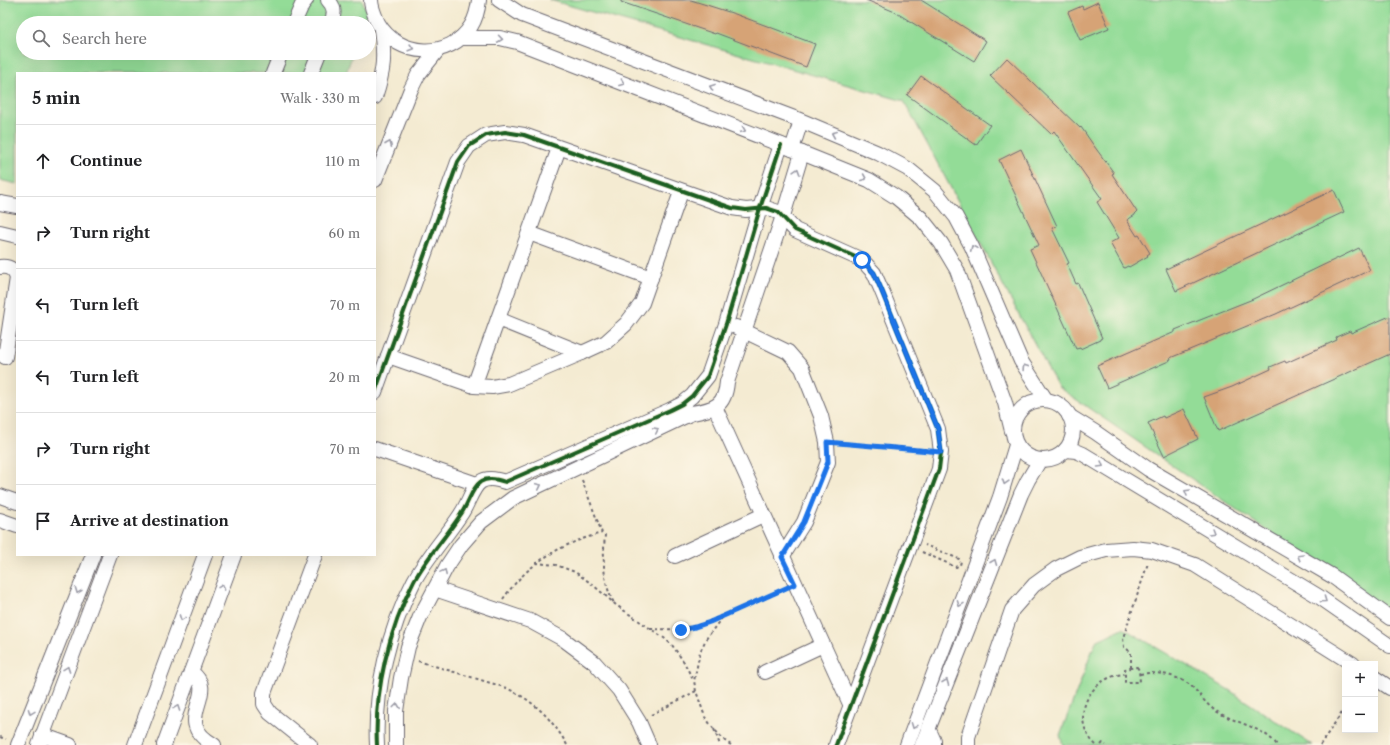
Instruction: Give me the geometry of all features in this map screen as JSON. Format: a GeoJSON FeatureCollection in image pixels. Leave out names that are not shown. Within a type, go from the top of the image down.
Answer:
{"type":"FeatureCollection","features":[{"type":"Feature","properties":{"kind":"street"},"geometry":{"type":"LineString","coordinates":[[297,16],[306,0]]}},
{"type":"Feature","properties":{"kind":"street"},"geometry":{"type":"LineString","coordinates":[[328,0],[333,7],[333,16]]}},
{"type":"Feature","properties":{"kind":"street"},"geometry":{"type":"LineString","coordinates":[[371,0],[375,16]]}},
{"type":"Feature","properties":{"kind":"street"},"geometry":{"type":"LineString","coordinates":[[376,19],[390,38],[400,45],[412,50],[438,50],[450,46],[461,38],[471,26],[478,12],[479,0]]}},
{"type":"Feature","properties":{"kind":"street"},"geometry":{"type":"LineString","coordinates":[[499,0],[522,15],[801,121],[878,153],[908,169],[934,191],[956,217],[972,247],[1021,361],[1046,400]]}},
{"type":"Feature","properties":{"kind":"street"},"geometry":{"type":"LineString","coordinates":[[376,94],[382,76],[384,62],[382,29]]}},
{"type":"Feature","properties":{"kind":"street"},"geometry":{"type":"LineString","coordinates":[[461,38],[494,38],[517,42],[869,180],[896,197],[921,218],[941,243],[957,270],[1005,403],[1016,445],[1026,456],[1040,460],[1054,458],[1066,450],[1070,444],[1073,430],[1069,416]]}},
{"type":"Feature","properties":{"kind":"street"},"geometry":{"type":"LineString","coordinates":[[376,177],[411,89],[418,75],[438,50]]}},
{"type":"Feature","properties":{"kind":"street"},"geometry":{"type":"LineString","coordinates":[[273,72],[278,60]]}},
{"type":"Feature","properties":{"kind":"street"},"geometry":{"type":"LineString","coordinates":[[311,72],[316,60]]}},
{"type":"Feature","properties":{"kind":"street"},"geometry":{"type":"LineString","coordinates":[[395,745],[396,710],[408,647],[420,616],[450,561],[481,522],[513,498],[692,413],[715,407],[721,403],[783,216],[792,149],[801,121]]}},
{"type":"Feature","properties":{"kind":"street"},"geometry":{"type":"LineString","coordinates":[[376,389],[458,162],[469,146],[486,135],[505,132],[524,135],[681,192],[732,208],[746,210],[760,208],[772,209],[783,216],[795,230],[862,260],[874,273],[938,429],[941,452],[939,469],[836,745]]}},
{"type":"Feature","properties":{"kind":"street"},"geometry":{"type":"LineString","coordinates":[[474,386],[559,148]]}},
{"type":"Feature","properties":{"kind":"street"},"geometry":{"type":"LineString","coordinates":[[504,482],[670,410],[682,404],[692,396],[708,376],[726,324],[760,208],[792,149]]}},
{"type":"Feature","properties":{"kind":"street"},"geometry":{"type":"LineString","coordinates":[[388,356],[474,386],[492,387],[509,384],[606,342],[626,324],[642,303],[681,192]]}},
{"type":"Feature","properties":{"kind":"street"},"geometry":{"type":"LineString","coordinates":[[0,203],[16,206]]}},
{"type":"Feature","properties":{"kind":"street"},"geometry":{"type":"LineString","coordinates":[[0,232],[16,236]]}},
{"type":"Feature","properties":{"kind":"street"},"geometry":{"type":"LineString","coordinates":[[529,233],[651,278]]}},
{"type":"Feature","properties":{"kind":"street"},"geometry":{"type":"LineString","coordinates":[[0,268],[9,268],[16,276]]}},
{"type":"Feature","properties":{"kind":"street"},"geometry":{"type":"LineString","coordinates":[[7,357],[8,339],[16,285]]}},
{"type":"Feature","properties":{"kind":"street"},"geometry":{"type":"LineString","coordinates":[[498,319],[582,353]]}},
{"type":"Feature","properties":{"kind":"street"},"geometry":{"type":"LineString","coordinates":[[726,324],[744,330],[788,352],[802,368],[821,416],[827,442],[828,462],[804,522],[782,557]]}},
{"type":"Feature","properties":{"kind":"street"},"geometry":{"type":"LineString","coordinates":[[708,376],[727,382]]}},
{"type":"Feature","properties":{"kind":"street"},"geometry":{"type":"LineString","coordinates":[[1012,431],[1015,417],[1031,402],[1046,400],[1060,405],[1069,416],[1148,469],[1332,576],[1390,618]]}},
{"type":"Feature","properties":{"kind":"street"},"geometry":{"type":"LineString","coordinates":[[715,407],[851,706]]}},
{"type":"Feature","properties":{"kind":"street"},"geometry":{"type":"LineString","coordinates":[[907,745],[1000,497],[1016,445]]}},
{"type":"Feature","properties":{"kind":"street"},"geometry":{"type":"LineString","coordinates":[[376,448],[477,484]]}},
{"type":"Feature","properties":{"kind":"street"},"geometry":{"type":"LineString","coordinates":[[1066,450],[1076,451],[1083,454],[1123,478],[1318,596],[1390,646]]}},
{"type":"Feature","properties":{"kind":"street"},"geometry":{"type":"LineString","coordinates":[[922,745],[1021,494],[1040,460]]}},
{"type":"Feature","properties":{"kind":"street"},"geometry":{"type":"LineString","coordinates":[[377,745],[376,723],[379,692],[384,668],[396,624],[414,581],[462,513],[472,491],[477,484],[490,478],[498,479],[504,482],[513,498]]}},
{"type":"Feature","properties":{"kind":"street"},"geometry":{"type":"LineString","coordinates":[[0,496],[16,502]]}},
{"type":"Feature","properties":{"kind":"street"},"geometry":{"type":"LineString","coordinates":[[675,556],[763,515]]}},
{"type":"Feature","properties":{"kind":"street"},"geometry":{"type":"LineString","coordinates":[[0,520],[16,526]]}},
{"type":"Feature","properties":{"kind":"street"},"geometry":{"type":"LineString","coordinates":[[968,745],[968,737],[1012,610],[1034,585],[1056,569],[1080,557],[1106,550],[1133,548],[1152,550],[1195,565],[1348,661]]}},
{"type":"Feature","properties":{"kind":"street"},"geometry":{"type":"LineString","coordinates":[[18,745],[92,556]]}},
{"type":"Feature","properties":{"kind":"street"},"geometry":{"type":"LineString","coordinates":[[70,745],[41,740],[110,556]]}},
{"type":"Feature","properties":{"kind":"street"},"geometry":{"type":"LineString","coordinates":[[135,745],[206,556]]}},
{"type":"Feature","properties":{"kind":"street"},"geometry":{"type":"LineString","coordinates":[[164,745],[234,556]]}},
{"type":"Feature","properties":{"kind":"street"},"geometry":{"type":"LineString","coordinates":[[310,745],[270,713],[264,704],[264,693],[315,556]]}},
{"type":"Feature","properties":{"kind":"street"},"geometry":{"type":"LineString","coordinates":[[435,589],[530,621],[563,639],[594,662],[619,690],[639,722],[649,745]]}},
{"type":"Feature","properties":{"kind":"street"},"geometry":{"type":"LineString","coordinates":[[58,644],[74,650]]}},
{"type":"Feature","properties":{"kind":"street"},"geometry":{"type":"LineString","coordinates":[[765,672],[823,645]]}},
{"type":"Feature","properties":{"kind":"street"},"geometry":{"type":"LineString","coordinates":[[191,672],[196,675],[201,685],[201,694],[194,718],[196,730],[204,739],[214,745]]}},
{"type":"Feature","properties":{"kind":"street"},"geometry":{"type":"LineString","coordinates":[[1378,680],[1390,688]]}},
{"type":"Feature","properties":{"kind":"street"},"geometry":{"type":"LineString","coordinates":[[928,728],[934,741],[934,745]]}},
{"type":"Feature","properties":{"kind":"path"},"geometry":{"type":"LineString","coordinates":[[827,442],[941,452]]}},
{"type":"Feature","properties":{"kind":"path"},"geometry":{"type":"LineString","coordinates":[[577,468],[602,533],[605,535],[603,562],[605,576],[609,591],[616,606]]}},
{"type":"Feature","properties":{"kind":"path"},"geometry":{"type":"LineString","coordinates":[[496,609],[514,584],[536,563],[561,547],[574,541],[602,533]]}},
{"type":"Feature","properties":{"kind":"path"},"geometry":{"type":"LineString","coordinates":[[911,544],[960,559],[960,565],[956,567],[911,544]]}},
{"type":"Feature","properties":{"kind":"path"},"geometry":{"type":"LineString","coordinates":[[1131,668],[1131,652],[1124,647],[1123,638],[1152,550]]}},
{"type":"Feature","properties":{"kind":"path"},"geometry":{"type":"LineString","coordinates":[[536,563],[556,565],[575,572],[592,584],[616,606],[672,645],[684,662],[694,681],[696,691],[706,717],[713,728],[720,745]]}},
{"type":"Feature","properties":{"kind":"path"},"geometry":{"type":"LineString","coordinates":[[649,628],[681,630],[695,627],[795,584]]}},
{"type":"Feature","properties":{"kind":"path"},"geometry":{"type":"LineString","coordinates":[[694,681],[700,652],[706,639],[723,616]]}},
{"type":"Feature","properties":{"kind":"path"},"geometry":{"type":"LineString","coordinates":[[406,657],[504,687],[515,692],[535,705],[544,713],[568,745]]}},
{"type":"Feature","properties":{"kind":"path"},"geometry":{"type":"LineString","coordinates":[[1131,668],[1139,668],[1140,682],[1125,682],[1125,669],[1131,668]]}},
{"type":"Feature","properties":{"kind":"path"},"geometry":{"type":"LineString","coordinates":[[1140,674],[1157,673],[1184,681],[1194,688],[1205,702],[1215,710],[1226,717],[1265,734],[1277,745]]}},
{"type":"Feature","properties":{"kind":"path"},"geometry":{"type":"LineString","coordinates":[[1096,745],[1089,736],[1084,723],[1086,702],[1089,695],[1098,684],[1110,677],[1124,674]]}},
{"type":"Feature","properties":{"kind":"path"},"geometry":{"type":"LineString","coordinates":[[639,722],[696,691]]}},
{"type":"Feature","properties":{"kind":"path"},"geometry":{"type":"LineString","coordinates":[[1320,745],[1342,712]]}},
{"type":"Feature","properties":{"kind":"path"},"geometry":{"type":"LineString","coordinates":[[713,728],[725,741],[731,745]]}},
{"type":"Feature","properties":{"kind":"path"},"geometry":{"type":"LineString","coordinates":[[1101,745],[1103,743],[1106,745]]}},
{"type":"Feature","properties":{"kind":"path"},"geometry":{"type":"LineString","coordinates":[[1172,745],[1179,745]]}},
{"type":"Feature","properties":{"kind":"green space"},"geometry":{"type":"Polygon","coordinates":[[[0,0],[362,0],[367,12],[366,16],[16,16],[16,60],[351,60],[346,72],[16,72],[16,184],[0,180],[0,0]]]}},
{"type":"Feature","properties":{"kind":"green space"},"geometry":{"type":"Polygon","coordinates":[[[550,0],[1390,0],[1390,615],[1058,387],[904,101],[550,0]]]}},
{"type":"Feature","properties":{"kind":"green space"},"geometry":{"type":"Polygon","coordinates":[[[1123,628],[1229,690],[1312,745],[1063,745],[1060,735],[1096,641],[1123,628]]]}},
{"type":"Feature","properties":{"kind":"building"},"geometry":{"type":"Polygon","coordinates":[[[621,0],[691,0],[735,14],[815,44],[806,67],[716,33],[715,34],[621,2],[621,0]]]}},
{"type":"Feature","properties":{"kind":"building"},"geometry":{"type":"Polygon","coordinates":[[[866,0],[921,0],[986,41],[974,61],[895,12],[866,0]]]}},
{"type":"Feature","properties":{"kind":"building"},"geometry":{"type":"Polygon","coordinates":[[[1098,2],[1109,28],[1080,40],[1068,12],[1082,6],[1083,9],[1098,2]]]}},
{"type":"Feature","properties":{"kind":"building"},"geometry":{"type":"Polygon","coordinates":[[[1007,58],[1080,128],[1081,127],[1114,173],[1112,174],[1137,212],[1127,220],[1137,236],[1139,235],[1150,253],[1147,255],[1148,256],[1129,267],[1124,268],[1110,243],[1119,238],[1097,202],[1102,199],[1054,131],[1051,134],[990,76],[1007,58]]]}},
{"type":"Feature","properties":{"kind":"building"},"geometry":{"type":"Polygon","coordinates":[[[921,76],[990,125],[976,145],[907,95],[921,76]]]}},
{"type":"Feature","properties":{"kind":"building"},"geometry":{"type":"Polygon","coordinates":[[[1021,149],[1057,226],[1052,228],[1069,263],[1067,264],[1076,284],[1078,283],[1102,338],[1080,349],[1076,349],[1030,249],[1039,245],[999,160],[1021,149]]]}},
{"type":"Feature","properties":{"kind":"building"},"geometry":{"type":"Polygon","coordinates":[[[1334,190],[1344,212],[1176,291],[1166,269],[1334,190]]]}},
{"type":"Feature","properties":{"kind":"building"},"geometry":{"type":"Polygon","coordinates":[[[1359,248],[1370,270],[1276,314],[1170,358],[1171,360],[1107,388],[1097,366],[1175,332],[1175,330],[1253,299],[1359,248]]]}},
{"type":"Feature","properties":{"kind":"building"},"geometry":{"type":"Polygon","coordinates":[[[1390,316],[1390,354],[1218,431],[1204,397],[1232,387],[1271,369],[1270,367],[1285,361],[1286,363],[1337,340],[1336,337],[1350,331],[1351,333],[1390,316]]]}},
{"type":"Feature","properties":{"kind":"building"},"geometry":{"type":"Polygon","coordinates":[[[1184,409],[1198,439],[1164,456],[1148,423],[1184,409]]]}},
{"type":"Feature","properties":{"kind":"cycle path"},"geometry":{"type":"LineString","coordinates":[[376,389],[458,162],[469,146],[486,135],[505,132],[524,135],[732,208],[746,210],[766,208],[778,212],[795,230],[862,260],[874,273],[881,289],[938,429],[941,452],[939,469],[836,745]]}},
{"type":"Feature","properties":{"kind":"cycle path"},"geometry":{"type":"LineString","coordinates":[[377,745],[378,703],[381,682],[385,661],[397,619],[419,572],[461,514],[476,486],[486,479],[494,479],[505,482],[670,410],[682,404],[692,396],[708,376],[726,324],[760,208],[781,145]]}},
{"type":"Feature","properties":{"kind":"route"},"geometry":{"type":"LineString","coordinates":[[681,630],[710,622],[795,584],[782,557],[804,522],[828,462],[827,442],[941,452],[938,429],[881,289],[874,273],[862,260]]}}]}
